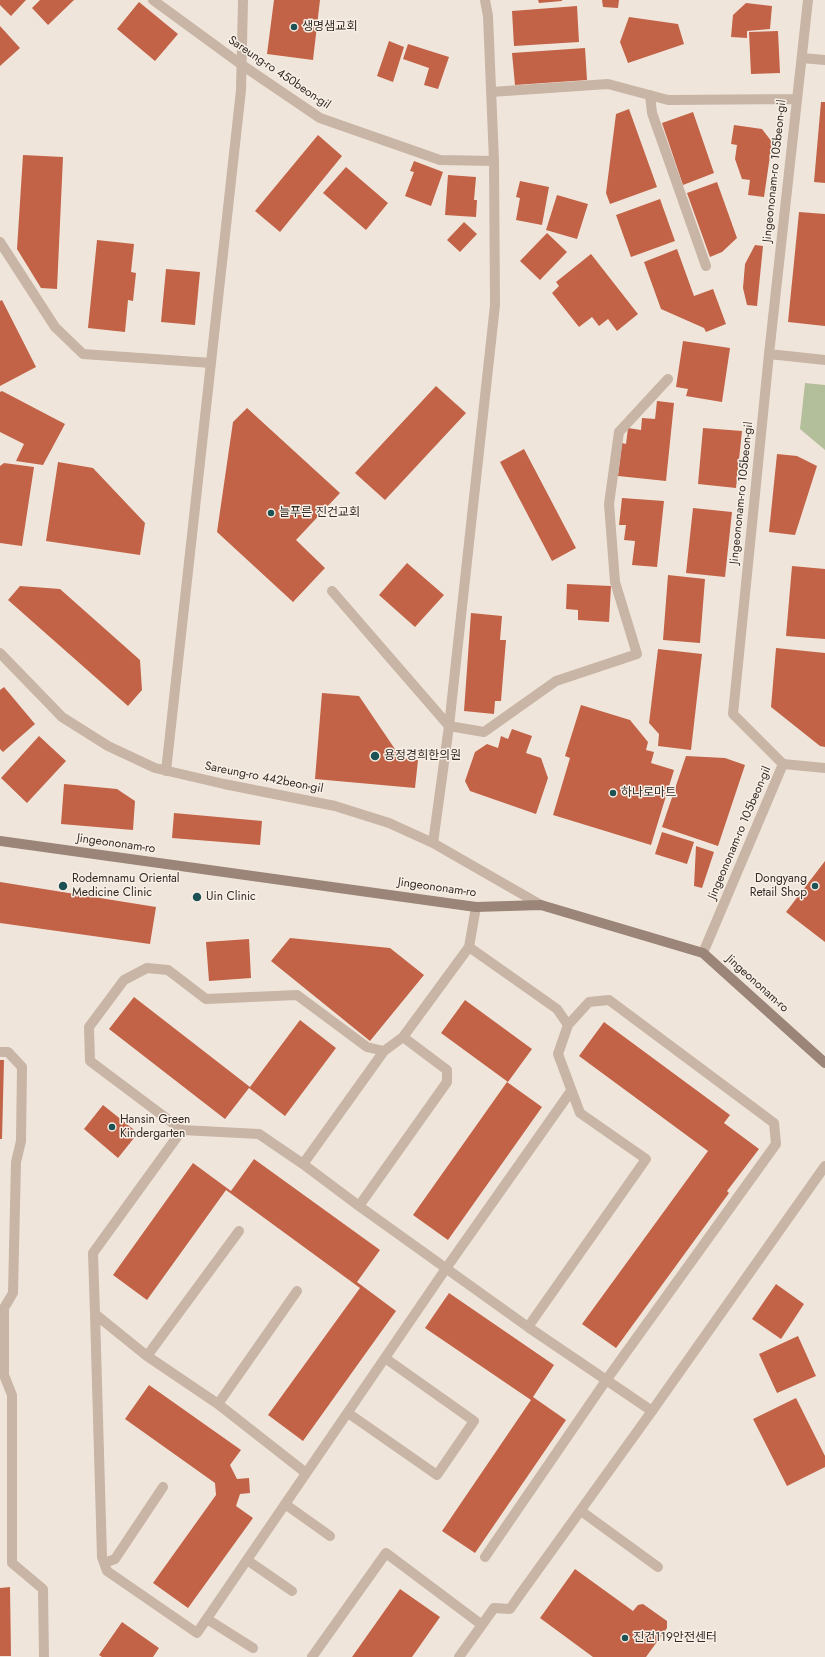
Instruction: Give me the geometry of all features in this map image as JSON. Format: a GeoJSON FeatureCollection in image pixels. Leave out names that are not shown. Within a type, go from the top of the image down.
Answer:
{"type":"FeatureCollection","features":[{"type":"Feature","properties":{"kind":"street","name":"Sareung-ro 450beon-gil"},"geometry":{"type":"LineString","coordinates":[[153,0],[242,65],[320,118],[440,160],[494,160]]}},
{"type":"Feature","properties":{"kind":"street"},"geometry":{"type":"LineString","coordinates":[[166,771],[240,98],[243,0]]}},
{"type":"Feature","properties":{"kind":"street"},"geometry":{"type":"LineString","coordinates":[[433,843],[449,726],[495,305],[494,160],[488,16],[485,0]]}},
{"type":"Feature","properties":{"kind":"street","name":"Jingeononam-ro 105beon-gil"},"geometry":{"type":"LineString","coordinates":[[702,953],[783,764],[733,714],[769,354],[808,0]]}},
{"type":"Feature","properties":{"kind":"street"},"geometry":{"type":"LineString","coordinates":[[802,58],[825,60]]}},
{"type":"Feature","properties":{"kind":"street"},"geometry":{"type":"LineString","coordinates":[[491,92],[608,84],[668,100],[796,99]]}},
{"type":"Feature","properties":{"kind":"street"},"geometry":{"type":"LineString","coordinates":[[650,95],[652,113],[706,266]]}},
{"type":"Feature","properties":{"kind":"street"},"geometry":{"type":"LineString","coordinates":[[0,242],[55,327],[83,354],[211,363]]}},
{"type":"Feature","properties":{"kind":"street"},"geometry":{"type":"LineString","coordinates":[[769,354],[825,360]]}},
{"type":"Feature","properties":{"kind":"street"},"geometry":{"type":"LineString","coordinates":[[332,591],[449,726],[484,732],[556,681],[637,654],[615,582],[609,504],[619,432],[668,379]]}},
{"type":"Feature","properties":{"kind":"street","name":"Sareung-ro 442beon-gil"},"geometry":{"type":"LineString","coordinates":[[0,653],[62,717],[108,746],[155,768],[224,784],[335,806],[389,822],[433,843],[541,906]]}},
{"type":"Feature","properties":{"kind":"street"},"geometry":{"type":"LineString","coordinates":[[783,764],[825,768]]}},
{"type":"Feature","properties":{"kind":"street","name":"Jingeononam-ro"},"geometry":{"type":"LineString","coordinates":[[0,841],[476,907],[541,906],[702,953],[825,1063]]}},
{"type":"Feature","properties":{"kind":"street"},"geometry":{"type":"LineString","coordinates":[[303,1164],[384,1051],[403,1037],[469,948],[476,907]]}},
{"type":"Feature","properties":{"kind":"street"},"geometry":{"type":"LineString","coordinates":[[469,948],[557,1009],[568,1025]]}},
{"type":"Feature","properties":{"kind":"street"},"geometry":{"type":"LineString","coordinates":[[384,1051],[367,1047],[297,995],[206,999],[168,970],[147,968],[124,980],[89,1027],[90,1061],[182,1130],[259,1134],[303,1164],[528,1327],[607,1379],[652,1411]]}},
{"type":"Feature","properties":{"kind":"street"},"geometry":{"type":"LineString","coordinates":[[485,1557],[607,1379],[776,1144],[774,1122],[609,1000],[589,1002],[568,1025],[558,1054],[580,1113],[646,1159],[528,1327]]}},
{"type":"Feature","properties":{"kind":"street"},"geometry":{"type":"LineString","coordinates":[[359,1206],[447,1082],[447,1070],[403,1037]]}},
{"type":"Feature","properties":{"kind":"street"},"geometry":{"type":"LineString","coordinates":[[0,1052],[8,1052],[22,1066],[21,1141],[16,1162],[13,1293],[4,1308],[4,1375],[12,1395],[12,1563],[43,1589],[44,1657]]}},
{"type":"Feature","properties":{"kind":"street"},"geometry":{"type":"LineString","coordinates":[[182,1130],[93,1253],[102,1549],[104,1563],[107,1571],[197,1633],[446,1268],[571,1092]]}},
{"type":"Feature","properties":{"kind":"street"},"geometry":{"type":"LineString","coordinates":[[459,1657],[494,1608],[510,1609],[825,1166]]}},
{"type":"Feature","properties":{"kind":"street"},"geometry":{"type":"LineString","coordinates":[[147,1356],[239,1231]]}},
{"type":"Feature","properties":{"kind":"street"},"geometry":{"type":"LineString","coordinates":[[218,1404],[298,1290]]}},
{"type":"Feature","properties":{"kind":"street"},"geometry":{"type":"LineString","coordinates":[[95,1314],[147,1356],[218,1404],[306,1473]]}},
{"type":"Feature","properties":{"kind":"street"},"geometry":{"type":"LineString","coordinates":[[348,1413],[437,1475],[474,1421],[385,1358]]}},
{"type":"Feature","properties":{"kind":"street"},"geometry":{"type":"LineString","coordinates":[[104,1563],[115,1559],[163,1487]]}},
{"type":"Feature","properties":{"kind":"street"},"geometry":{"type":"LineString","coordinates":[[285,1504],[330,1536]]}},
{"type":"Feature","properties":{"kind":"street"},"geometry":{"type":"LineString","coordinates":[[581,1511],[658,1567]]}},
{"type":"Feature","properties":{"kind":"street"},"geometry":{"type":"LineString","coordinates":[[312,1657],[386,1553],[482,1625]]}},
{"type":"Feature","properties":{"kind":"street"},"geometry":{"type":"LineString","coordinates":[[247,1560],[292,1591]]}},
{"type":"Feature","properties":{"kind":"street"},"geometry":{"type":"LineString","coordinates":[[207,1619],[252,1648]]}},
{"type":"Feature","properties":{"kind":"green space"},"geometry":{"type":"Polygon","coordinates":[[[805,383],[825,385],[825,450],[800,429],[805,383]]]}},
{"type":"Feature","properties":{"kind":"building"},"geometry":{"type":"Polygon","coordinates":[[[0,0],[26,0],[11,16],[0,5],[0,0]]]}},
{"type":"Feature","properties":{"kind":"building"},"geometry":{"type":"Polygon","coordinates":[[[40,0],[74,0],[48,25],[32,8],[40,0]]]}},
{"type":"Feature","properties":{"kind":"building","name":"생명샘교회"},"geometry":{"type":"Polygon","coordinates":[[[274,0],[320,0],[313,60],[267,54],[274,0]]]}},
{"type":"Feature","properties":{"kind":"building"},"geometry":{"type":"Polygon","coordinates":[[[538,0],[562,0],[562,1],[539,3],[538,0]]]}},
{"type":"Feature","properties":{"kind":"building"},"geometry":{"type":"Polygon","coordinates":[[[602,0],[619,0],[618,8],[603,7],[602,0]]]}},
{"type":"Feature","properties":{"kind":"building"},"geometry":{"type":"Polygon","coordinates":[[[139,2],[178,34],[155,61],[117,29],[139,2]]]}},
{"type":"Feature","properties":{"kind":"building"},"geometry":{"type":"Polygon","coordinates":[[[746,3],[772,6],[770,29],[747,31],[747,38],[731,37],[733,15],[746,3]]]}},
{"type":"Feature","properties":{"kind":"building"},"geometry":{"type":"Polygon","coordinates":[[[577,6],[579,42],[514,46],[512,11],[577,6]]]}},
{"type":"Feature","properties":{"kind":"building"},"geometry":{"type":"Polygon","coordinates":[[[629,17],[678,24],[684,44],[628,63],[620,42],[629,17]]]}},
{"type":"Feature","properties":{"kind":"building"},"geometry":{"type":"Polygon","coordinates":[[[0,26],[20,48],[0,66],[0,26]]]}},
{"type":"Feature","properties":{"kind":"building"},"geometry":{"type":"Polygon","coordinates":[[[778,31],[780,73],[751,74],[749,32],[778,31]]]}},
{"type":"Feature","properties":{"kind":"building"},"geometry":{"type":"Polygon","coordinates":[[[389,41],[404,47],[393,82],[377,76],[389,41]]]}},
{"type":"Feature","properties":{"kind":"building"},"geometry":{"type":"Polygon","coordinates":[[[408,44],[449,57],[438,89],[424,85],[429,68],[403,59],[408,44]]]}},
{"type":"Feature","properties":{"kind":"building"},"geometry":{"type":"Polygon","coordinates":[[[585,48],[587,80],[515,85],[512,53],[585,48]]]}},
{"type":"Feature","properties":{"kind":"building"},"geometry":{"type":"Polygon","coordinates":[[[821,102],[825,102],[825,183],[814,182],[821,102]]]}},
{"type":"Feature","properties":{"kind":"building"},"geometry":{"type":"Polygon","coordinates":[[[629,109],[657,187],[610,204],[606,193],[616,114],[629,109]]]}},
{"type":"Feature","properties":{"kind":"building"},"geometry":{"type":"Polygon","coordinates":[[[693,112],[714,173],[683,185],[662,123],[693,112]]]}},
{"type":"Feature","properties":{"kind":"building"},"geometry":{"type":"Polygon","coordinates":[[[734,125],[762,129],[772,142],[764,197],[748,195],[750,180],[742,179],[735,159],[737,145],[731,144],[734,125]]]}},
{"type":"Feature","properties":{"kind":"building"},"geometry":{"type":"Polygon","coordinates":[[[318,135],[342,156],[280,232],[255,211],[318,135]]]}},
{"type":"Feature","properties":{"kind":"building"},"geometry":{"type":"Polygon","coordinates":[[[23,155],[63,157],[57,289],[41,288],[17,249],[23,155]]]}},
{"type":"Feature","properties":{"kind":"building"},"geometry":{"type":"Polygon","coordinates":[[[414,161],[443,172],[431,206],[405,196],[414,172],[410,171],[414,161]]]}},
{"type":"Feature","properties":{"kind":"building"},"geometry":{"type":"Polygon","coordinates":[[[346,167],[388,203],[366,230],[323,193],[346,167]]]}},
{"type":"Feature","properties":{"kind":"building"},"geometry":{"type":"Polygon","coordinates":[[[448,175],[476,177],[474,200],[477,200],[476,217],[445,215],[448,175]]]}},
{"type":"Feature","properties":{"kind":"building"},"geometry":{"type":"Polygon","coordinates":[[[520,181],[549,187],[542,225],[516,220],[520,198],[516,197],[520,181]]]}},
{"type":"Feature","properties":{"kind":"building"},"geometry":{"type":"Polygon","coordinates":[[[717,182],[737,238],[722,252],[710,257],[687,193],[717,182]]]}},
{"type":"Feature","properties":{"kind":"building"},"geometry":{"type":"Polygon","coordinates":[[[557,195],[588,204],[577,239],[546,230],[557,195]]]}},
{"type":"Feature","properties":{"kind":"building"},"geometry":{"type":"Polygon","coordinates":[[[660,199],[675,241],[631,257],[616,215],[660,199]]]}},
{"type":"Feature","properties":{"kind":"building"},"geometry":{"type":"Polygon","coordinates":[[[799,212],[825,214],[825,326],[788,322],[799,212]]]}},
{"type":"Feature","properties":{"kind":"building"},"geometry":{"type":"Polygon","coordinates":[[[464,222],[477,234],[460,252],[447,240],[464,222]]]}},
{"type":"Feature","properties":{"kind":"building"},"geometry":{"type":"Polygon","coordinates":[[[547,233],[567,252],[540,280],[520,261],[547,233]]]}},
{"type":"Feature","properties":{"kind":"building"},"geometry":{"type":"Polygon","coordinates":[[[97,240],[134,244],[131,272],[136,273],[133,301],[128,300],[125,332],[88,328],[97,240]]]}},
{"type":"Feature","properties":{"kind":"building"},"geometry":{"type":"Polygon","coordinates":[[[755,245],[763,246],[757,306],[747,305],[743,288],[745,264],[755,245]]]}},
{"type":"Feature","properties":{"kind":"building"},"geometry":{"type":"Polygon","coordinates":[[[677,249],[694,296],[713,289],[726,324],[706,332],[704,328],[661,309],[644,262],[677,249]]]}},
{"type":"Feature","properties":{"kind":"building"},"geometry":{"type":"Polygon","coordinates":[[[591,254],[638,314],[617,331],[608,319],[599,326],[592,317],[579,327],[552,293],[559,286],[556,282],[591,254]]]}},
{"type":"Feature","properties":{"kind":"building"},"geometry":{"type":"Polygon","coordinates":[[[166,269],[200,272],[195,325],[161,322],[166,269]]]}},
{"type":"Feature","properties":{"kind":"building"},"geometry":{"type":"Polygon","coordinates":[[[2,300],[36,367],[0,386],[0,301],[2,300]]]}},
{"type":"Feature","properties":{"kind":"building"},"geometry":{"type":"Polygon","coordinates":[[[683,341],[730,348],[722,402],[686,396],[688,389],[676,387],[683,341]]]}},
{"type":"Feature","properties":{"kind":"building"},"geometry":{"type":"Polygon","coordinates":[[[436,386],[466,413],[385,500],[355,473],[436,386]]]}},
{"type":"Feature","properties":{"kind":"building"},"geometry":{"type":"Polygon","coordinates":[[[2,391],[65,424],[43,465],[16,461],[24,444],[0,432],[0,392],[2,391]]]}},
{"type":"Feature","properties":{"kind":"building"},"geometry":{"type":"Polygon","coordinates":[[[657,401],[674,403],[666,481],[618,476],[622,443],[626,444],[628,428],[641,430],[642,418],[655,419],[657,401]]]}},
{"type":"Feature","properties":{"kind":"building","name":"늘푸른 진건교회"},"geometry":{"type":"Polygon","coordinates":[[[247,408],[340,493],[296,540],[325,568],[293,602],[217,532],[233,422],[247,408]]]}},
{"type":"Feature","properties":{"kind":"building"},"geometry":{"type":"Polygon","coordinates":[[[703,428],[742,431],[736,488],[698,484],[703,428]]]}},
{"type":"Feature","properties":{"kind":"building"},"geometry":{"type":"Polygon","coordinates":[[[524,449],[576,548],[552,561],[500,462],[524,449]]]}},
{"type":"Feature","properties":{"kind":"building"},"geometry":{"type":"Polygon","coordinates":[[[777,454],[797,456],[817,466],[795,535],[769,532],[777,454]]]}},
{"type":"Feature","properties":{"kind":"building"},"geometry":{"type":"Polygon","coordinates":[[[58,462],[93,468],[145,523],[140,555],[46,541],[58,462]]]}},
{"type":"Feature","properties":{"kind":"building"},"geometry":{"type":"Polygon","coordinates":[[[4,463],[34,467],[22,546],[0,543],[0,466],[4,463]]]}},
{"type":"Feature","properties":{"kind":"building"},"geometry":{"type":"Polygon","coordinates":[[[622,498],[664,501],[657,567],[632,565],[635,541],[624,540],[626,525],[619,525],[622,498]]]}},
{"type":"Feature","properties":{"kind":"building"},"geometry":{"type":"Polygon","coordinates":[[[693,508],[732,512],[725,577],[686,573],[693,508]]]}},
{"type":"Feature","properties":{"kind":"building"},"geometry":{"type":"Polygon","coordinates":[[[407,563],[444,595],[415,627],[379,595],[407,563]]]}},
{"type":"Feature","properties":{"kind":"building"},"geometry":{"type":"Polygon","coordinates":[[[792,566],[825,569],[825,639],[786,636],[792,566]]]}},
{"type":"Feature","properties":{"kind":"building"},"geometry":{"type":"Polygon","coordinates":[[[668,575],[705,579],[700,643],[663,640],[668,575]]]}},
{"type":"Feature","properties":{"kind":"building"},"geometry":{"type":"Polygon","coordinates":[[[567,584],[611,586],[609,622],[578,620],[578,610],[566,609],[567,584]]]}},
{"type":"Feature","properties":{"kind":"building"},"geometry":{"type":"Polygon","coordinates":[[[20,586],[60,589],[140,660],[142,690],[128,706],[8,600],[20,586]]]}},
{"type":"Feature","properties":{"kind":"building"},"geometry":{"type":"Polygon","coordinates":[[[471,613],[502,616],[500,640],[506,640],[501,701],[495,701],[494,714],[464,711],[471,613]]]}},
{"type":"Feature","properties":{"kind":"building"},"geometry":{"type":"Polygon","coordinates":[[[776,648],[825,653],[825,747],[820,746],[771,707],[776,648]]]}},
{"type":"Feature","properties":{"kind":"building"},"geometry":{"type":"Polygon","coordinates":[[[658,649],[702,654],[691,750],[658,746],[659,734],[649,723],[658,649]]]}},
{"type":"Feature","properties":{"kind":"building"},"geometry":{"type":"Polygon","coordinates":[[[4,687],[35,724],[3,752],[0,749],[0,690],[4,687]]]}},
{"type":"Feature","properties":{"kind":"building"},"geometry":{"type":"Polygon","coordinates":[[[322,693],[359,696],[401,758],[418,760],[415,788],[315,779],[322,693]]]}},
{"type":"Feature","properties":{"kind":"building","name":"하나로마트"},"geometry":{"type":"Polygon","coordinates":[[[581,705],[630,720],[648,742],[646,750],[654,752],[651,763],[674,770],[651,845],[553,815],[570,758],[565,756],[581,705]]]}},
{"type":"Feature","properties":{"kind":"building"},"geometry":{"type":"Polygon","coordinates":[[[512,729],[532,736],[526,753],[541,758],[548,778],[536,814],[470,791],[465,781],[475,752],[487,744],[498,748],[501,736],[508,739],[512,729]]]}},
{"type":"Feature","properties":{"kind":"building"},"geometry":{"type":"Polygon","coordinates":[[[39,736],[66,761],[27,803],[1,778],[39,736]]]}},
{"type":"Feature","properties":{"kind":"building"},"geometry":{"type":"Polygon","coordinates":[[[686,756],[725,758],[745,765],[718,846],[662,827],[686,756]]]}},
{"type":"Feature","properties":{"kind":"building"},"geometry":{"type":"Polygon","coordinates":[[[64,784],[117,789],[135,801],[133,830],[61,824],[64,784]]]}},
{"type":"Feature","properties":{"kind":"building"},"geometry":{"type":"Polygon","coordinates":[[[174,813],[262,821],[260,845],[172,838],[174,813]]]}},
{"type":"Feature","properties":{"kind":"building"},"geometry":{"type":"Polygon","coordinates":[[[662,832],[694,842],[687,864],[655,854],[662,832]]]}},
{"type":"Feature","properties":{"kind":"building"},"geometry":{"type":"Polygon","coordinates":[[[696,846],[714,852],[702,888],[694,886],[696,846]]]}},
{"type":"Feature","properties":{"kind":"building","name":"Dongyang Retail Shop"},"geometry":{"type":"Polygon","coordinates":[[[825,861],[825,942],[786,912],[825,861]]]}},
{"type":"Feature","properties":{"kind":"building"},"geometry":{"type":"Polygon","coordinates":[[[0,882],[156,907],[150,944],[0,923],[0,882]]]}},
{"type":"Feature","properties":{"kind":"building"},"geometry":{"type":"Polygon","coordinates":[[[290,938],[390,948],[424,975],[370,1041],[271,961],[290,938]]]}},
{"type":"Feature","properties":{"kind":"building"},"geometry":{"type":"Polygon","coordinates":[[[249,939],[251,978],[209,981],[206,942],[249,939]]]}},
{"type":"Feature","properties":{"kind":"building"},"geometry":{"type":"Polygon","coordinates":[[[134,997],[250,1087],[300,1020],[336,1048],[285,1116],[249,1088],[225,1119],[109,1029],[134,997]]]}},
{"type":"Feature","properties":{"kind":"building"},"geometry":{"type":"Polygon","coordinates":[[[465,1000],[532,1049],[508,1082],[441,1033],[465,1000]]]}},
{"type":"Feature","properties":{"kind":"building"},"geometry":{"type":"Polygon","coordinates":[[[604,1022],[730,1115],[724,1123],[759,1149],[727,1191],[729,1193],[616,1348],[582,1324],[708,1151],[579,1056],[604,1022]]]}},
{"type":"Feature","properties":{"kind":"building"},"geometry":{"type":"Polygon","coordinates":[[[0,1060],[4,1060],[2,1139],[0,1139],[0,1060]]]}},
{"type":"Feature","properties":{"kind":"building"},"geometry":{"type":"Polygon","coordinates":[[[507,1082],[542,1107],[448,1240],[413,1215],[507,1082]]]}},
{"type":"Feature","properties":{"kind":"building"},"geometry":{"type":"Polygon","coordinates":[[[103,1105],[138,1133],[118,1158],[84,1129],[103,1105]]]}},
{"type":"Feature","properties":{"kind":"building"},"geometry":{"type":"Polygon","coordinates":[[[254,1159],[380,1250],[357,1282],[396,1311],[303,1441],[268,1415],[360,1288],[226,1190],[147,1300],[113,1275],[193,1163],[231,1191],[254,1159]]]}},
{"type":"Feature","properties":{"kind":"building"},"geometry":{"type":"Polygon","coordinates":[[[776,1284],[804,1304],[781,1339],[752,1319],[776,1284]]]}},
{"type":"Feature","properties":{"kind":"building"},"geometry":{"type":"Polygon","coordinates":[[[449,1293],[554,1365],[533,1397],[566,1420],[475,1553],[442,1531],[531,1400],[425,1328],[449,1293]]]}},
{"type":"Feature","properties":{"kind":"building"},"geometry":{"type":"Polygon","coordinates":[[[798,1336],[816,1376],[777,1393],[759,1354],[798,1336]]]}},
{"type":"Feature","properties":{"kind":"building"},"geometry":{"type":"Polygon","coordinates":[[[149,1385],[241,1450],[230,1465],[237,1479],[249,1478],[250,1493],[240,1494],[236,1506],[253,1518],[188,1608],[153,1583],[216,1495],[215,1483],[125,1419],[149,1385]]]}},
{"type":"Feature","properties":{"kind":"building"},"geometry":{"type":"Polygon","coordinates":[[[796,1398],[825,1456],[825,1467],[787,1486],[753,1419],[796,1398]]]}},
{"type":"Feature","properties":{"kind":"building"},"geometry":{"type":"Polygon","coordinates":[[[575,1569],[633,1611],[638,1605],[643,1604],[667,1621],[667,1628],[646,1657],[593,1657],[540,1618],[575,1569]]]}},
{"type":"Feature","properties":{"kind":"building"},"geometry":{"type":"Polygon","coordinates":[[[10,1587],[11,1656],[0,1656],[0,1588],[10,1587]]]}},
{"type":"Feature","properties":{"kind":"building"},"geometry":{"type":"Polygon","coordinates":[[[400,1589],[440,1617],[412,1657],[352,1657],[400,1589]]]}},
{"type":"Feature","properties":{"kind":"building"},"geometry":{"type":"Polygon","coordinates":[[[122,1622],[159,1648],[153,1657],[102,1657],[99,1655],[122,1622]]]}},
{"type":"Feature","properties":{"kind":"place","name":"생명샘교회"},"geometry":{"type":"Point","coordinates":[294,27]}},
{"type":"Feature","properties":{"kind":"place","name":"늘푸른 진건교회"},"geometry":{"type":"Point","coordinates":[271,513]}},
{"type":"Feature","properties":{"kind":"place","name":"용정경희한의원"},"geometry":{"type":"Point","coordinates":[375,756]}},
{"type":"Feature","properties":{"kind":"place","name":"하나로마트"},"geometry":{"type":"Point","coordinates":[613,793]}},
{"type":"Feature","properties":{"kind":"place","name":"Rodemnamu Oriental Medicine Clinic"},"geometry":{"type":"Point","coordinates":[63,886]}},
{"type":"Feature","properties":{"kind":"place","name":"Dongyang Retail Shop"},"geometry":{"type":"Point","coordinates":[815,886]}},
{"type":"Feature","properties":{"kind":"place","name":"Uin Clinic"},"geometry":{"type":"Point","coordinates":[197,897]}},
{"type":"Feature","properties":{"kind":"place","name":"Hansin Green Kindergarten"},"geometry":{"type":"Point","coordinates":[112,1127]}},
{"type":"Feature","properties":{"kind":"place","name":"진건119안전센터"},"geometry":{"type":"Point","coordinates":[625,1638]}}]}
